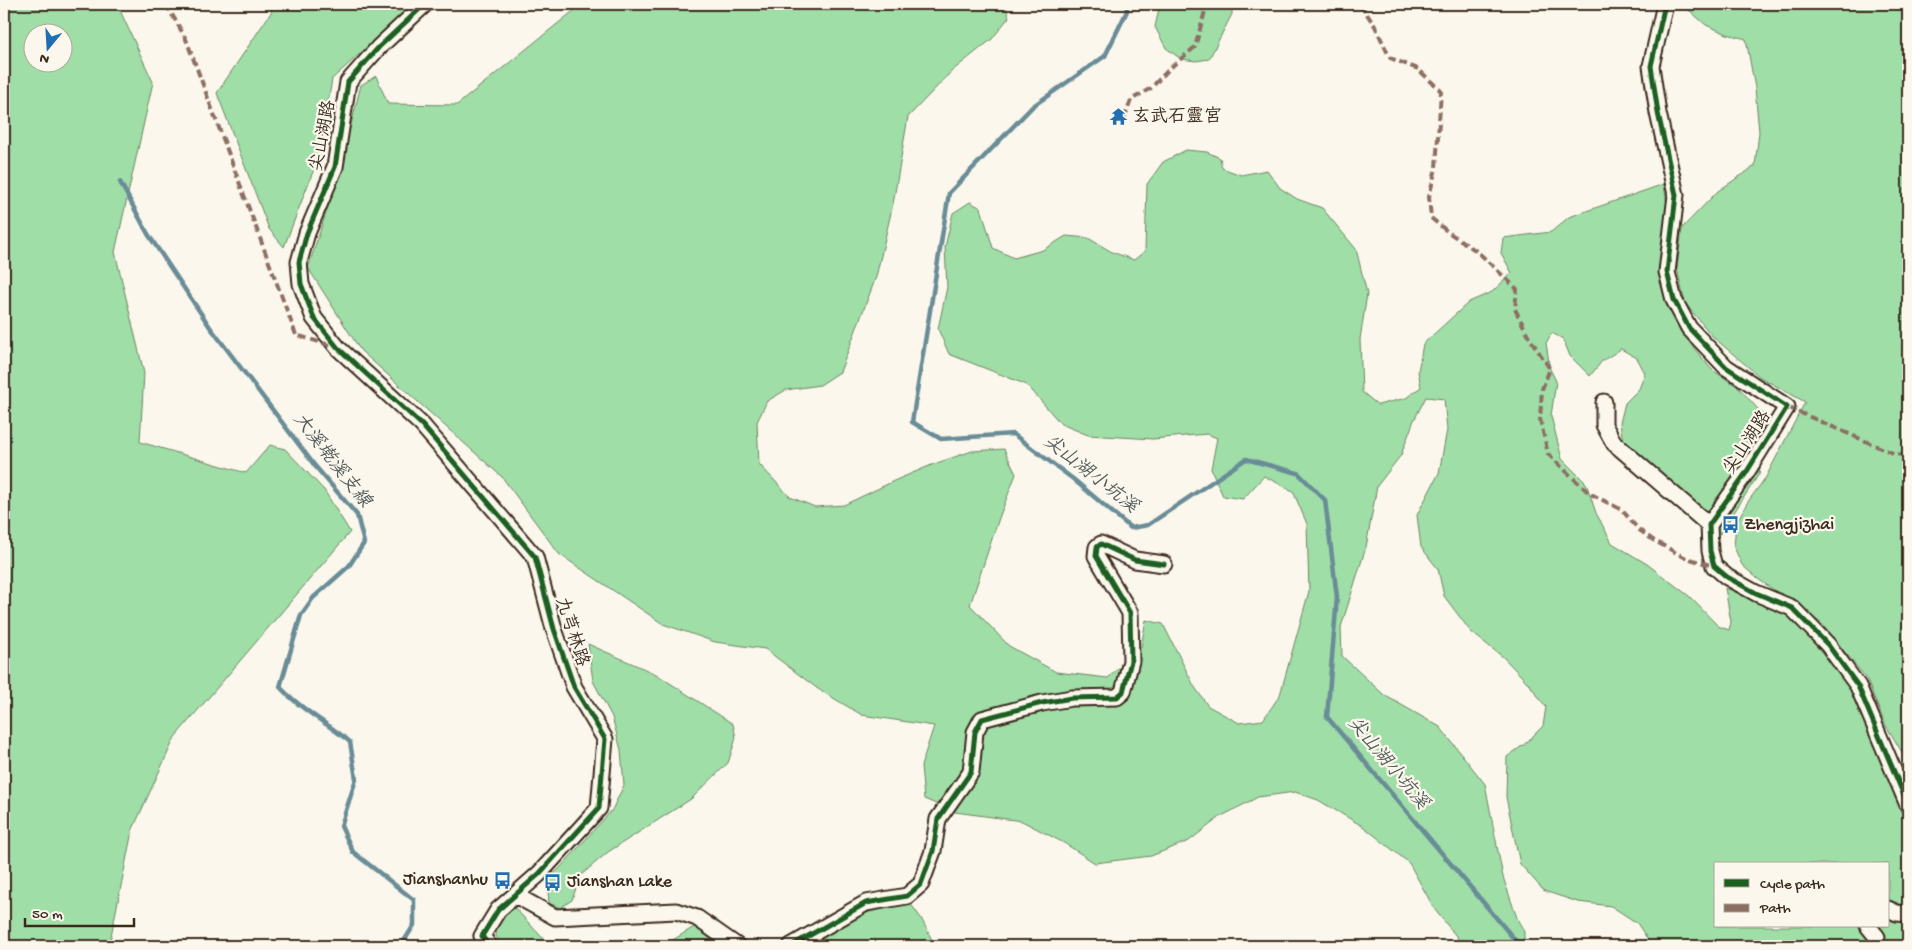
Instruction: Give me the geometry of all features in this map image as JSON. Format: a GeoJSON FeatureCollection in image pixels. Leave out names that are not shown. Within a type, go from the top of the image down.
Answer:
{"type":"FeatureCollection","features":[{"type":"Feature","properties":{"kind":"street","name":"尖山湖路"},"geometry":{"type":"LineString","coordinates":[[338,348],[314,318],[301,284],[299,262],[307,233],[335,166],[348,82],[379,47],[425,4]]}},
{"type":"Feature","properties":{"kind":"street","name":"尖山湖路"},"geometry":{"type":"LineString","coordinates":[[1665,4],[1651,66],[1658,113],[1676,195],[1667,272],[1674,300],[1689,328],[1726,367],[1787,407],[1746,473],[1709,525]]}},
{"type":"Feature","properties":{"kind":"street","name":"九芎林路"},"geometry":{"type":"LineString","coordinates":[[338,348],[422,425],[535,557],[554,629],[574,687],[605,739],[599,808],[539,874],[498,910],[482,936],[489,946]]}},
{"type":"Feature","properties":{"kind":"street"},"geometry":{"type":"LineString","coordinates":[[1604,402],[1604,425],[1614,442],[1709,525],[1710,551],[1714,566],[1727,577],[1756,593],[1792,608],[1828,645],[1858,686],[1908,805]]}},
{"type":"Feature","properties":{"kind":"street"},"geometry":{"type":"LineString","coordinates":[[791,946],[866,904],[907,896],[921,884],[933,851],[938,818],[971,772],[975,732],[982,720],[1042,703],[1072,698],[1117,697],[1123,692],[1131,661],[1130,613],[1096,556],[1097,547],[1101,544],[1135,560],[1164,564]]}},
{"type":"Feature","properties":{"kind":"street"},"geometry":{"type":"LineString","coordinates":[[1892,766],[1908,779]]}},
{"type":"Feature","properties":{"kind":"street"},"geometry":{"type":"LineString","coordinates":[[515,895],[555,917],[676,911],[697,918],[737,946]]}},
{"type":"Feature","properties":{"kind":"street"},"geometry":{"type":"LineString","coordinates":[[1890,909],[1897,913],[1908,914]]}},
{"type":"Feature","properties":{"kind":"green space"},"geometry":{"type":"Polygon","coordinates":[[[4,4],[117,4],[153,82],[115,252],[144,373],[140,442],[246,473],[270,445],[285,449],[324,490],[350,532],[175,737],[132,831],[109,946],[4,946],[4,4]]]}},
{"type":"Feature","properties":{"kind":"green space"},"geometry":{"type":"Polygon","coordinates":[[[269,4],[415,4],[332,79],[319,156],[284,247],[269,229],[217,93],[272,11],[269,4]]]}},
{"type":"Feature","properties":{"kind":"green space"},"geometry":{"type":"Polygon","coordinates":[[[582,4],[1005,4],[1009,17],[992,39],[952,71],[908,117],[893,204],[876,277],[840,372],[820,385],[786,390],[767,401],[757,422],[759,464],[790,497],[815,507],[844,505],[896,480],[972,451],[1004,449],[1016,474],[970,605],[1009,646],[1056,672],[1108,678],[1141,647],[1146,620],[1163,624],[1194,686],[1208,706],[1239,723],[1263,720],[1280,695],[1309,591],[1307,524],[1293,491],[1264,476],[1243,499],[1223,496],[1211,469],[1217,438],[1207,434],[1153,439],[1088,435],[1061,424],[1027,385],[949,354],[938,329],[947,287],[945,247],[953,213],[970,202],[981,208],[993,248],[1014,258],[1043,250],[1066,236],[1088,238],[1112,252],[1134,260],[1145,251],[1147,184],[1163,162],[1186,150],[1207,152],[1220,158],[1222,168],[1241,175],[1267,170],[1280,188],[1297,199],[1322,208],[1356,249],[1367,294],[1360,339],[1362,392],[1378,405],[1406,398],[1421,387],[1418,371],[1423,344],[1469,302],[1492,292],[1512,273],[1501,253],[1503,238],[1551,232],[1569,217],[1664,184],[1668,212],[1660,257],[1662,287],[1681,332],[1711,369],[1738,387],[1768,420],[1759,474],[1720,534],[1706,513],[1623,442],[1620,423],[1625,403],[1639,389],[1645,373],[1637,358],[1621,349],[1602,361],[1590,376],[1570,356],[1563,339],[1552,333],[1546,343],[1550,369],[1556,381],[1551,416],[1562,459],[1586,483],[1596,513],[1612,543],[1647,564],[1689,596],[1718,626],[1729,630],[1731,622],[1725,588],[1754,599],[1791,617],[1824,649],[1854,687],[1901,804],[1908,813],[1908,946],[1652,946],[1637,923],[1611,906],[1578,902],[1544,891],[1520,864],[1506,797],[1507,757],[1526,743],[1543,726],[1546,707],[1529,684],[1503,657],[1471,632],[1444,596],[1438,569],[1421,547],[1417,515],[1439,473],[1447,430],[1444,399],[1426,397],[1414,420],[1401,455],[1377,486],[1366,547],[1341,627],[1342,656],[1384,695],[1440,727],[1485,784],[1503,877],[1517,918],[1524,932],[1524,946],[1464,946],[1435,910],[1409,863],[1364,827],[1318,800],[1295,792],[1258,797],[1220,817],[1189,841],[1151,856],[1095,863],[1064,843],[1022,821],[955,812],[924,799],[921,766],[934,726],[862,715],[818,689],[765,649],[715,642],[663,624],[559,554],[502,477],[361,351],[308,268],[338,176],[361,85],[376,76],[388,104],[457,105],[582,4]]]}},
{"type":"Feature","properties":{"kind":"green space"},"geometry":{"type":"Polygon","coordinates":[[[1160,4],[1232,4],[1232,14],[1209,59],[1196,61],[1181,59],[1166,48],[1155,27],[1160,4]]]}},
{"type":"Feature","properties":{"kind":"green space"},"geometry":{"type":"Polygon","coordinates":[[[1682,4],[1908,4],[1908,762],[1885,724],[1866,678],[1821,623],[1758,579],[1742,565],[1734,547],[1736,523],[1747,503],[1766,477],[1805,402],[1760,377],[1713,337],[1685,303],[1677,269],[1682,228],[1718,191],[1755,166],[1759,132],[1755,88],[1746,39],[1727,34],[1706,25],[1682,4]]]}},
{"type":"Feature","properties":{"kind":"green space"},"geometry":{"type":"Polygon","coordinates":[[[588,644],[656,674],[733,724],[736,738],[728,763],[691,799],[608,852],[580,876],[572,900],[560,908],[549,903],[547,880],[612,810],[624,785],[621,750],[612,717],[593,681],[588,644]]]}},
{"type":"Feature","properties":{"kind":"green space"},"geometry":{"type":"Polygon","coordinates":[[[910,903],[921,918],[935,946],[806,946],[865,913],[910,903]]]}},
{"type":"Feature","properties":{"kind":"green space"},"geometry":{"type":"Polygon","coordinates":[[[514,907],[550,946],[501,946],[496,936],[497,924],[514,907]]]}},
{"type":"Feature","properties":{"kind":"green space"},"geometry":{"type":"Polygon","coordinates":[[[694,927],[721,946],[663,946],[694,927]]]}},
{"type":"Feature","properties":{"kind":"waterway","name":"尖山湖小坑溪"},"geometry":{"type":"LineString","coordinates":[[1126,4],[1127,11],[1105,56],[1033,106],[949,193],[912,422],[941,439],[1013,434],[1073,479],[1131,528],[1148,525],[1246,459],[1298,473],[1325,500],[1337,597],[1327,717],[1520,946]]}},
{"type":"Feature","properties":{"kind":"waterway","name":"大溪墘溪支線"},"geometry":{"type":"LineString","coordinates":[[120,182],[148,234],[210,327],[315,466],[357,515],[364,543],[349,566],[313,598],[301,615],[280,687],[296,702],[350,742],[356,779],[341,826],[353,852],[414,900],[414,925],[401,946]]}},
{"type":"Feature","properties":{"kind":"marked path"},"geometry":{"type":"LineString","coordinates":[[166,4],[186,39],[296,335],[336,347]]}},
{"type":"Feature","properties":{"kind":"marked path"},"geometry":{"type":"LineString","coordinates":[[1124,119],[1131,100],[1151,88],[1170,68],[1195,47],[1207,4]]}},
{"type":"Feature","properties":{"kind":"marked path"},"geometry":{"type":"LineString","coordinates":[[1360,4],[1375,26],[1390,58],[1418,69],[1441,91],[1436,168],[1429,197],[1431,218],[1478,252],[1517,289],[1515,309],[1529,337],[1550,369],[1542,389],[1540,419],[1548,454],[1589,493],[1622,510],[1638,529],[1653,540],[1686,558],[1714,566]]}},
{"type":"Feature","properties":{"kind":"marked path"},"geometry":{"type":"LineString","coordinates":[[1787,407],[1895,454],[1908,456]]}},
{"type":"Feature","properties":{"kind":"cycle path"},"geometry":{"type":"LineString","coordinates":[[425,4],[379,47],[348,82],[335,167],[307,233],[299,262],[301,284],[314,318],[338,348],[422,425],[535,557],[554,629],[574,687],[605,739],[599,808],[539,874],[498,910],[482,936],[489,946]]}},
{"type":"Feature","properties":{"kind":"cycle path"},"geometry":{"type":"LineString","coordinates":[[1665,4],[1651,66],[1658,113],[1676,195],[1667,272],[1674,300],[1689,328],[1726,367],[1787,407],[1746,473],[1709,525],[1710,551],[1714,566],[1727,577],[1756,593],[1792,608],[1828,645],[1858,686],[1908,805]]}},
{"type":"Feature","properties":{"kind":"cycle path"},"geometry":{"type":"LineString","coordinates":[[791,946],[866,903],[907,896],[921,884],[933,851],[938,819],[971,772],[975,732],[982,719],[1042,703],[1072,698],[1117,697],[1123,692],[1131,661],[1130,613],[1096,556],[1097,547],[1101,544],[1135,560],[1164,564]]}},
{"type":"Feature","properties":{"kind":"place","name":"玄武石靈宮"},"geometry":{"type":"Point","coordinates":[1118,117]}},
{"type":"Feature","properties":{"kind":"place","name":"Zhengjizhai"},"geometry":{"type":"Point","coordinates":[1730,525]}},
{"type":"Feature","properties":{"kind":"place","name":"Jianshanhu"},"geometry":{"type":"Point","coordinates":[502,880]}},
{"type":"Feature","properties":{"kind":"place","name":"Jianshan Lake"},"geometry":{"type":"Point","coordinates":[553,882]}}]}
